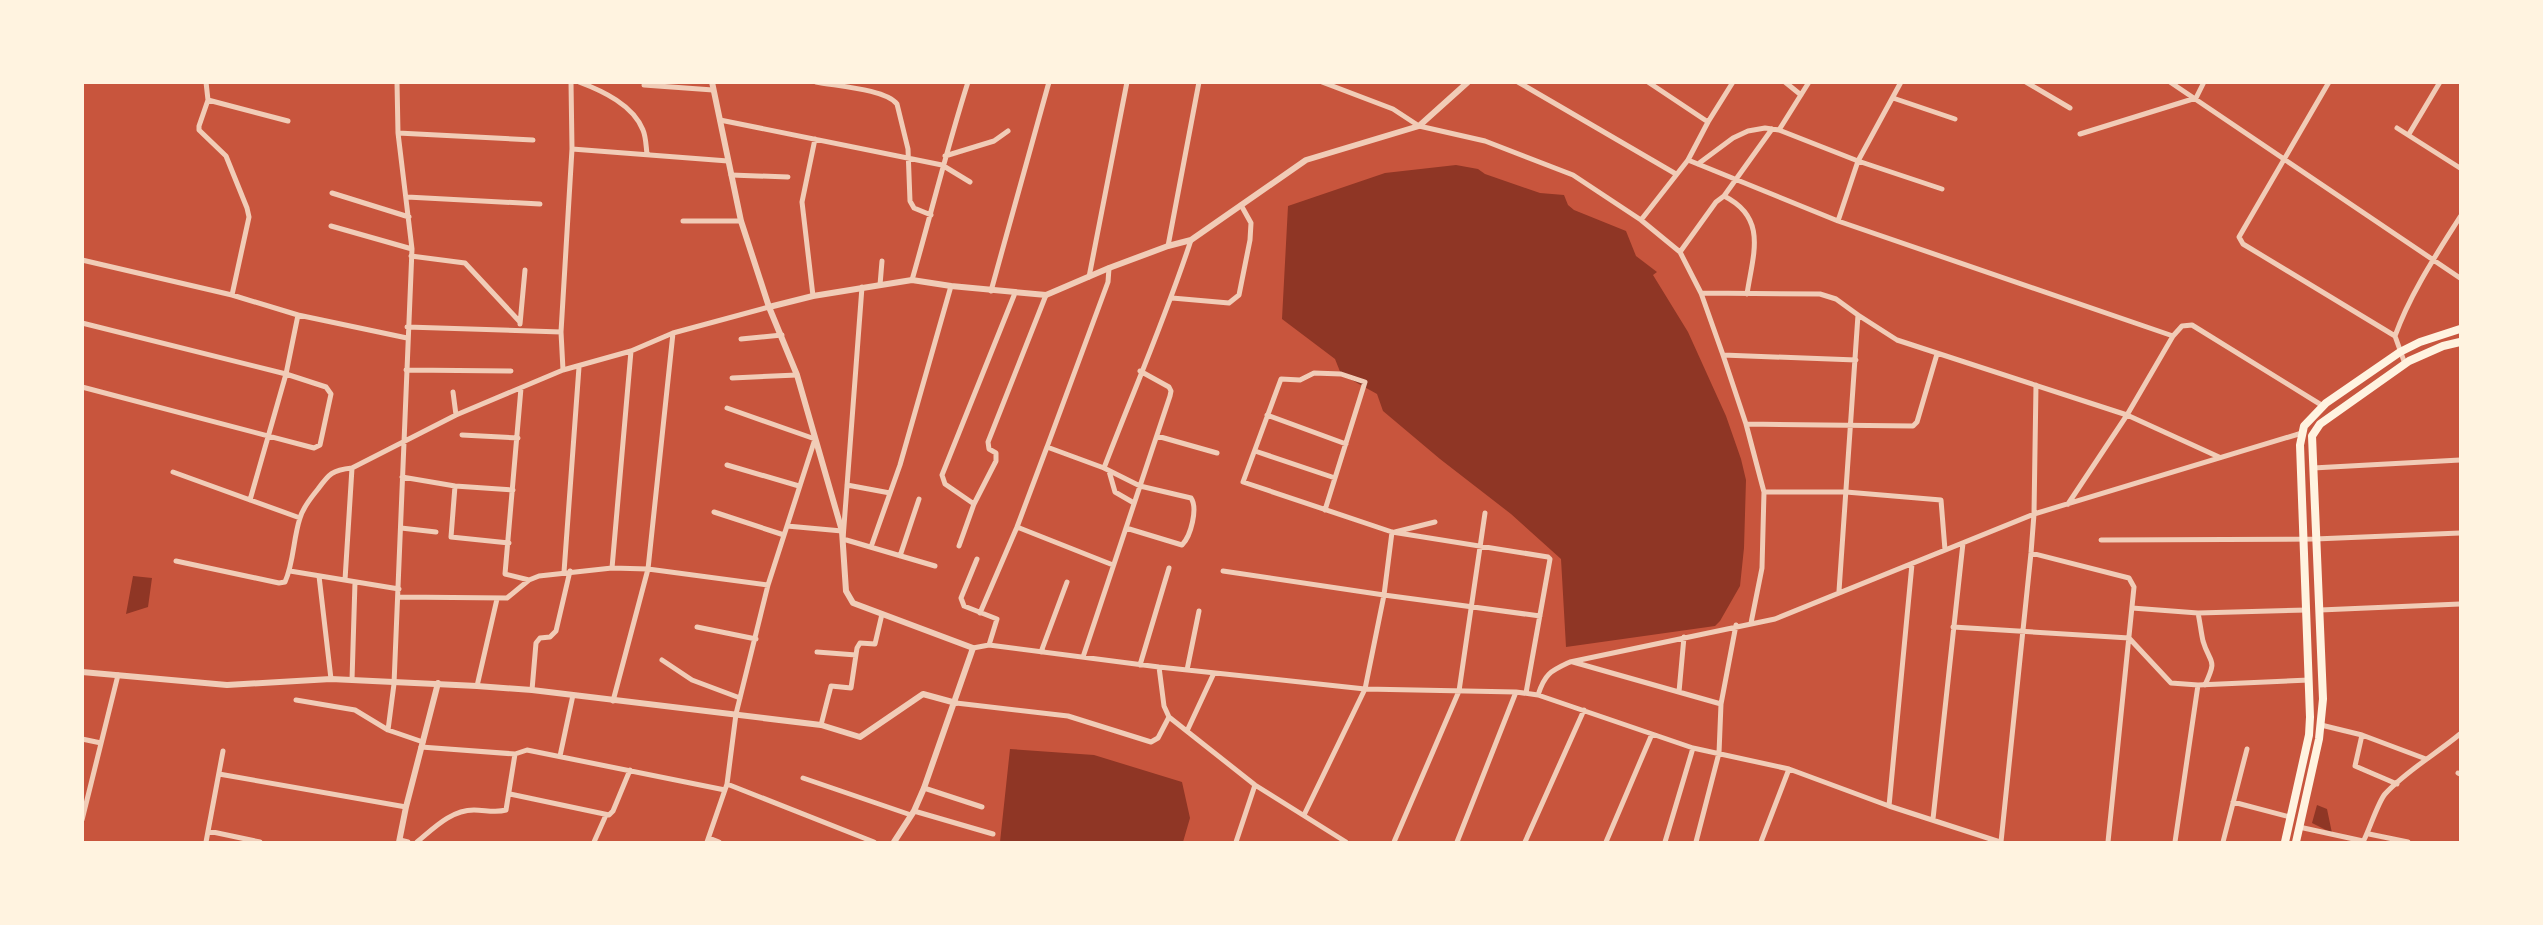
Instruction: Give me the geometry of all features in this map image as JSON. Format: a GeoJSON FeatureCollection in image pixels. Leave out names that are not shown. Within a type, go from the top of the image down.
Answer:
{"type":"FeatureCollection","features":[{"type":"Feature","properties":{"kind":"main road"},"geometry":{"type":"LineString","coordinates":[[2285,842],[2309,735],[2310,680],[2302,433],[2310,417],[2323,406],[2400,352],[2420,342],[2460,329]]}},
{"type":"Feature","properties":{"kind":"main road"},"geometry":{"type":"LineString","coordinates":[[2296,842],[2321,725],[2320,610],[2315,539],[2312,436],[2315,429],[2405,364],[2443,346],[2460,342]]}},
{"type":"Feature","properties":{"kind":"street"},"geometry":{"type":"LineString","coordinates":[[206,82],[208,100],[199,130],[226,156],[249,217],[232,296]]}},
{"type":"Feature","properties":{"kind":"street"},"geometry":{"type":"LineString","coordinates":[[388,730],[394,684],[399,589],[407,327],[412,252],[398,133],[397,82]]}},
{"type":"Feature","properties":{"kind":"street"},"geometry":{"type":"LineString","coordinates":[[563,370],[560,332],[572,149],[571,82]]}},
{"type":"Feature","properties":{"kind":"street"},"geometry":{"type":"LineString","coordinates":[[579,82],[598,89],[627,107],[637,119],[644,132],[647,154]]}},
{"type":"Feature","properties":{"kind":"street"},"geometry":{"type":"LineString","coordinates":[[712,82],[741,222],[769,307],[797,375],[842,531],[846,591],[849,598],[853,603],[973,648],[989,645],[1140,665],[1365,689],[1516,692],[1538,695],[1693,748],[1789,769],[1889,806],[2001,842],[2034,514],[2036,385]]}},
{"type":"Feature","properties":{"kind":"street"},"geometry":{"type":"LineString","coordinates":[[816,82],[882,94],[893,99],[897,104],[909,158],[912,205],[931,215]]}},
{"type":"Feature","properties":{"kind":"street"},"geometry":{"type":"LineString","coordinates":[[912,280],[931,215],[942,165],[968,82]]}},
{"type":"Feature","properties":{"kind":"street"},"geometry":{"type":"LineString","coordinates":[[991,291],[1049,82]]}},
{"type":"Feature","properties":{"kind":"street"},"geometry":{"type":"LineString","coordinates":[[1089,277],[1127,82]]}},
{"type":"Feature","properties":{"kind":"street"},"geometry":{"type":"LineString","coordinates":[[1168,246],[1199,82]]}},
{"type":"Feature","properties":{"kind":"street"},"geometry":{"type":"LineString","coordinates":[[1322,82],[1393,109],[1419,126],[1485,141],[1573,175],[1641,220],[1680,252],[1701,293],[1723,355],[1746,424],[1764,492],[1762,568],[1751,623]]}},
{"type":"Feature","properties":{"kind":"street"},"geometry":{"type":"LineString","coordinates":[[176,560],[279,583],[285,582],[290,572],[300,518],[305,507],[327,477],[336,470],[352,468],[456,415],[563,370],[631,351],[673,333],[813,296],[912,280],[991,291],[1046,295],[1109,268],[1168,246],[1191,240],[1306,160],[1419,126],[1468,82]]}},
{"type":"Feature","properties":{"kind":"street"},"geometry":{"type":"LineString","coordinates":[[1518,82],[1676,174]]}},
{"type":"Feature","properties":{"kind":"street"},"geometry":{"type":"LineString","coordinates":[[1648,82],[1708,122]]}},
{"type":"Feature","properties":{"kind":"street"},"geometry":{"type":"LineString","coordinates":[[1641,220],[1688,160],[1708,122],[1733,82]]}},
{"type":"Feature","properties":{"kind":"street"},"geometry":{"type":"LineString","coordinates":[[1785,82],[1801,95]]}},
{"type":"Feature","properties":{"kind":"street"},"geometry":{"type":"LineString","coordinates":[[1779,130],[1809,82]]}},
{"type":"Feature","properties":{"kind":"street"},"geometry":{"type":"LineString","coordinates":[[1838,221],[1858,161],[1901,82]]}},
{"type":"Feature","properties":{"kind":"street"},"geometry":{"type":"LineString","coordinates":[[2026,82],[2070,108]]}},
{"type":"Feature","properties":{"kind":"street"},"geometry":{"type":"LineString","coordinates":[[2170,82],[2460,278]]}},
{"type":"Feature","properties":{"kind":"street"},"geometry":{"type":"LineString","coordinates":[[2080,134],[2196,98],[2204,82]]}},
{"type":"Feature","properties":{"kind":"street"},"geometry":{"type":"LineString","coordinates":[[2329,82],[2241,230],[2239,237],[2243,244],[2394,336],[2405,364]]}},
{"type":"Feature","properties":{"kind":"street"},"geometry":{"type":"LineString","coordinates":[[2409,134],[2440,82]]}},
{"type":"Feature","properties":{"kind":"street"},"geometry":{"type":"LineString","coordinates":[[644,85],[713,90]]}},
{"type":"Feature","properties":{"kind":"street"},"geometry":{"type":"LineString","coordinates":[[1893,98],[1955,119]]}},
{"type":"Feature","properties":{"kind":"street"},"geometry":{"type":"LineString","coordinates":[[208,100],[288,122]]}},
{"type":"Feature","properties":{"kind":"street"},"geometry":{"type":"LineString","coordinates":[[720,120],[942,165],[970,182]]}},
{"type":"Feature","properties":{"kind":"street"},"geometry":{"type":"LineString","coordinates":[[2397,128],[2460,168]]}},
{"type":"Feature","properties":{"kind":"street"},"geometry":{"type":"LineString","coordinates":[[1680,252],[1716,202],[1724,196],[1734,179],[1772,129]]}},
{"type":"Feature","properties":{"kind":"street"},"geometry":{"type":"LineString","coordinates":[[1698,164],[1733,138],[1748,131],[1772,129],[1779,130],[1858,161],[1942,189]]}},
{"type":"Feature","properties":{"kind":"street"},"geometry":{"type":"LineString","coordinates":[[945,156],[994,141],[1008,130]]}},
{"type":"Feature","properties":{"kind":"street"},"geometry":{"type":"LineString","coordinates":[[398,133],[533,140]]}},
{"type":"Feature","properties":{"kind":"street"},"geometry":{"type":"LineString","coordinates":[[813,296],[802,202],[815,139]]}},
{"type":"Feature","properties":{"kind":"street"},"geometry":{"type":"LineString","coordinates":[[572,149],[728,161]]}},
{"type":"Feature","properties":{"kind":"street"},"geometry":{"type":"LineString","coordinates":[[1688,160],[1838,221],[2173,336]]}},
{"type":"Feature","properties":{"kind":"street"},"geometry":{"type":"LineString","coordinates":[[731,175],[788,177]]}},
{"type":"Feature","properties":{"kind":"street"},"geometry":{"type":"LineString","coordinates":[[332,193],[409,217]]}},
{"type":"Feature","properties":{"kind":"street"},"geometry":{"type":"LineString","coordinates":[[1724,196],[1747,212],[1754,228],[1755,240],[1747,294]]}},
{"type":"Feature","properties":{"kind":"street"},"geometry":{"type":"LineString","coordinates":[[407,197],[540,204]]}},
{"type":"Feature","properties":{"kind":"street"},"geometry":{"type":"LineString","coordinates":[[1172,298],[1229,303],[1239,295],[1250,240],[1251,223],[1241,205]]}},
{"type":"Feature","properties":{"kind":"street"},"geometry":{"type":"LineString","coordinates":[[2394,336],[2433,260],[2460,217]]}},
{"type":"Feature","properties":{"kind":"street"},"geometry":{"type":"LineString","coordinates":[[684,221],[741,222]]}},
{"type":"Feature","properties":{"kind":"street"},"geometry":{"type":"LineString","coordinates":[[331,226],[412,252],[465,263],[520,322]]}},
{"type":"Feature","properties":{"kind":"street"},"geometry":{"type":"LineString","coordinates":[[1134,503],[1115,492],[1107,470],[1140,371],[1172,298],[1191,240]]}},
{"type":"Feature","properties":{"kind":"street"},"geometry":{"type":"LineString","coordinates":[[82,260],[232,296],[298,315],[407,338]]}},
{"type":"Feature","properties":{"kind":"street"},"geometry":{"type":"LineString","coordinates":[[880,285],[882,261]]}},
{"type":"Feature","properties":{"kind":"street"},"geometry":{"type":"LineString","coordinates":[[980,613],[1017,527],[1047,447],[1108,282],[1109,268]]}},
{"type":"Feature","properties":{"kind":"street"},"geometry":{"type":"LineString","coordinates":[[519,330],[525,270]]}},
{"type":"Feature","properties":{"kind":"street"},"geometry":{"type":"LineString","coordinates":[[872,547],[900,465],[951,286]]}},
{"type":"Feature","properties":{"kind":"street"},"geometry":{"type":"LineString","coordinates":[[843,539],[862,288]]}},
{"type":"Feature","properties":{"kind":"street"},"geometry":{"type":"LineString","coordinates":[[974,504],[945,484],[942,475],[1015,293]]}},
{"type":"Feature","properties":{"kind":"street"},"geometry":{"type":"LineString","coordinates":[[1701,293],[1820,294],[1836,299],[1891,337],[1937,354],[2127,415],[2220,458]]}},
{"type":"Feature","properties":{"kind":"street"},"geometry":{"type":"LineString","coordinates":[[959,546],[974,504],[997,456],[989,449],[988,442],[1046,295]]}},
{"type":"Feature","properties":{"kind":"street"},"geometry":{"type":"LineString","coordinates":[[250,500],[286,374],[298,315]]}},
{"type":"Feature","properties":{"kind":"street"},"geometry":{"type":"LineString","coordinates":[[1839,591],[1858,315]]}},
{"type":"Feature","properties":{"kind":"street"},"geometry":{"type":"LineString","coordinates":[[82,323],[286,374],[326,387],[331,394],[320,444],[314,448],[82,387]]}},
{"type":"Feature","properties":{"kind":"street"},"geometry":{"type":"LineString","coordinates":[[2068,504],[2127,415],[2173,336],[2182,326],[2192,325],[2323,406]]}},
{"type":"Feature","properties":{"kind":"street"},"geometry":{"type":"LineString","coordinates":[[407,327],[560,332]]}},
{"type":"Feature","properties":{"kind":"street"},"geometry":{"type":"LineString","coordinates":[[613,701],[648,569],[673,333]]}},
{"type":"Feature","properties":{"kind":"street"},"geometry":{"type":"LineString","coordinates":[[741,339],[782,335]]}},
{"type":"Feature","properties":{"kind":"street"},"geometry":{"type":"LineString","coordinates":[[612,568],[631,351]]}},
{"type":"Feature","properties":{"kind":"street"},"geometry":{"type":"LineString","coordinates":[[1746,424],[1851,424],[1906,428],[1913,426],[1917,422],[1937,354]]}},
{"type":"Feature","properties":{"kind":"street"},"geometry":{"type":"LineString","coordinates":[[1723,355],[1856,360]]}},
{"type":"Feature","properties":{"kind":"street"},"geometry":{"type":"LineString","coordinates":[[564,572],[579,367]]}},
{"type":"Feature","properties":{"kind":"street"},"geometry":{"type":"LineString","coordinates":[[406,370],[511,371]]}},
{"type":"Feature","properties":{"kind":"street"},"geometry":{"type":"LineString","coordinates":[[1083,657],[1171,390],[1140,371]]}},
{"type":"Feature","properties":{"kind":"street"},"geometry":{"type":"LineString","coordinates":[[1325,510],[1365,382],[1341,374],[1314,373],[1300,380],[1281,378],[1243,482],[1325,510],[1392,532],[1548,557],[1550,560],[1526,693]]}},
{"type":"Feature","properties":{"kind":"street"},"geometry":{"type":"LineString","coordinates":[[732,378],[797,375]]}},
{"type":"Feature","properties":{"kind":"street"},"geometry":{"type":"LineString","coordinates":[[522,388],[505,574],[529,580]]}},
{"type":"Feature","properties":{"kind":"street"},"geometry":{"type":"LineString","coordinates":[[453,392],[456,415]]}},
{"type":"Feature","properties":{"kind":"street"},"geometry":{"type":"LineString","coordinates":[[727,408],[815,438]]}},
{"type":"Feature","properties":{"kind":"street"},"geometry":{"type":"LineString","coordinates":[[1267,415],[1346,444]]}},
{"type":"Feature","properties":{"kind":"street"},"geometry":{"type":"LineString","coordinates":[[1538,695],[1549,672],[1570,662],[1774,618],[2034,514],[2302,433]]}},
{"type":"Feature","properties":{"kind":"street"},"geometry":{"type":"LineString","coordinates":[[462,435],[518,438]]}},
{"type":"Feature","properties":{"kind":"street"},"geometry":{"type":"LineString","coordinates":[[1157,436],[1217,453]]}},
{"type":"Feature","properties":{"kind":"street"},"geometry":{"type":"LineString","coordinates":[[719,842],[708,840],[726,787],[736,714],[768,585],[815,438]]}},
{"type":"Feature","properties":{"kind":"street"},"geometry":{"type":"LineString","coordinates":[[1047,447],[1107,470],[1140,486],[1191,498],[1194,503],[1195,510],[1185,543],[1178,546],[1126,528]]}},
{"type":"Feature","properties":{"kind":"street"},"geometry":{"type":"LineString","coordinates":[[1254,450],[1335,478]]}},
{"type":"Feature","properties":{"kind":"street"},"geometry":{"type":"LineString","coordinates":[[2313,468],[2460,460]]}},
{"type":"Feature","properties":{"kind":"street"},"geometry":{"type":"LineString","coordinates":[[727,465],[799,486]]}},
{"type":"Feature","properties":{"kind":"street"},"geometry":{"type":"LineString","coordinates":[[345,580],[352,468]]}},
{"type":"Feature","properties":{"kind":"street"},"geometry":{"type":"LineString","coordinates":[[173,472],[300,518]]}},
{"type":"Feature","properties":{"kind":"street"},"geometry":{"type":"LineString","coordinates":[[402,477],[455,486],[513,490]]}},
{"type":"Feature","properties":{"kind":"street"},"geometry":{"type":"LineString","coordinates":[[847,485],[890,493]]}},
{"type":"Feature","properties":{"kind":"street"},"geometry":{"type":"LineString","coordinates":[[455,486],[451,537],[509,543]]}},
{"type":"Feature","properties":{"kind":"street"},"geometry":{"type":"LineString","coordinates":[[1764,492],[1846,492],[1941,500],[1945,550]]}},
{"type":"Feature","properties":{"kind":"street"},"geometry":{"type":"LineString","coordinates":[[900,556],[919,499]]}},
{"type":"Feature","properties":{"kind":"street"},"geometry":{"type":"LineString","coordinates":[[714,512],[784,535]]}},
{"type":"Feature","properties":{"kind":"street"},"geometry":{"type":"LineString","coordinates":[[1394,842],[1459,691],[1485,513]]}},
{"type":"Feature","properties":{"kind":"street"},"geometry":{"type":"LineString","coordinates":[[1392,532],[1435,522]]}},
{"type":"Feature","properties":{"kind":"street"},"geometry":{"type":"LineString","coordinates":[[787,526],[842,531]]}},
{"type":"Feature","properties":{"kind":"street"},"geometry":{"type":"LineString","coordinates":[[1017,527],[1114,565]]}},
{"type":"Feature","properties":{"kind":"street"},"geometry":{"type":"LineString","coordinates":[[401,528],[436,532]]}},
{"type":"Feature","properties":{"kind":"street"},"geometry":{"type":"LineString","coordinates":[[1304,815],[1365,689],[1384,595],[1392,532]]}},
{"type":"Feature","properties":{"kind":"street"},"geometry":{"type":"LineString","coordinates":[[2101,540],[2315,539],[2460,533]]}},
{"type":"Feature","properties":{"kind":"street"},"geometry":{"type":"LineString","coordinates":[[843,539],[935,566]]}},
{"type":"Feature","properties":{"kind":"street"},"geometry":{"type":"LineString","coordinates":[[1933,819],[1962,543]]}},
{"type":"Feature","properties":{"kind":"street"},"geometry":{"type":"LineString","coordinates":[[2031,553],[2129,578],[2134,587],[2108,842]]}},
{"type":"Feature","properties":{"kind":"street"},"geometry":{"type":"LineString","coordinates":[[977,558],[961,598],[964,606],[997,619],[989,645]]}},
{"type":"Feature","properties":{"kind":"street"},"geometry":{"type":"LineString","coordinates":[[1889,806],[1912,564]]}},
{"type":"Feature","properties":{"kind":"street"},"geometry":{"type":"LineString","coordinates":[[398,596],[507,598],[529,580],[539,576],[570,571],[612,568],[648,569],[768,585]]}},
{"type":"Feature","properties":{"kind":"street"},"geometry":{"type":"LineString","coordinates":[[1140,665],[1169,568]]}},
{"type":"Feature","properties":{"kind":"street"},"geometry":{"type":"LineString","coordinates":[[532,690],[537,640],[543,637],[550,637],[556,631],[570,571]]}},
{"type":"Feature","properties":{"kind":"street"},"geometry":{"type":"LineString","coordinates":[[1223,571],[1540,616]]}},
{"type":"Feature","properties":{"kind":"street"},"geometry":{"type":"LineString","coordinates":[[290,572],[399,589]]}},
{"type":"Feature","properties":{"kind":"street"},"geometry":{"type":"LineString","coordinates":[[320,576],[331,679]]}},
{"type":"Feature","properties":{"kind":"street"},"geometry":{"type":"LineString","coordinates":[[352,680],[355,582]]}},
{"type":"Feature","properties":{"kind":"street"},"geometry":{"type":"LineString","coordinates":[[1041,652],[1067,582]]}},
{"type":"Feature","properties":{"kind":"street"},"geometry":{"type":"LineString","coordinates":[[477,686],[497,599]]}},
{"type":"Feature","properties":{"kind":"street"},"geometry":{"type":"LineString","coordinates":[[2320,610],[2460,604]]}},
{"type":"Feature","properties":{"kind":"street"},"geometry":{"type":"LineString","coordinates":[[2132,608],[2198,613],[2307,610]]}},
{"type":"Feature","properties":{"kind":"street"},"geometry":{"type":"LineString","coordinates":[[1187,670],[1199,611]]}},
{"type":"Feature","properties":{"kind":"street"},"geometry":{"type":"LineString","coordinates":[[2198,613],[2204,643],[2211,656],[2213,668],[2206,685]]}},
{"type":"Feature","properties":{"kind":"street"},"geometry":{"type":"LineString","coordinates":[[821,725],[831,686],[851,688],[856,655],[860,643],[875,644],[882,614]]}},
{"type":"Feature","properties":{"kind":"street"},"geometry":{"type":"LineString","coordinates":[[1696,842],[1719,753],[1721,704],[1736,625]]}},
{"type":"Feature","properties":{"kind":"street"},"geometry":{"type":"LineString","coordinates":[[697,627],[756,639]]}},
{"type":"Feature","properties":{"kind":"street"},"geometry":{"type":"LineString","coordinates":[[1953,627],[2129,638],[2171,683],[2206,685],[2310,680]]}},
{"type":"Feature","properties":{"kind":"street"},"geometry":{"type":"LineString","coordinates":[[1679,692],[1684,637]]}},
{"type":"Feature","properties":{"kind":"street"},"geometry":{"type":"LineString","coordinates":[[895,842],[913,813],[924,788],[956,703],[973,648]]}},
{"type":"Feature","properties":{"kind":"street"},"geometry":{"type":"LineString","coordinates":[[817,652],[856,655]]}},
{"type":"Feature","properties":{"kind":"street"},"geometry":{"type":"LineString","coordinates":[[662,660],[692,680],[740,698]]}},
{"type":"Feature","properties":{"kind":"street"},"geometry":{"type":"LineString","coordinates":[[1570,662],[1721,704]]}},
{"type":"Feature","properties":{"kind":"street"},"geometry":{"type":"LineString","coordinates":[[1159,667],[1164,706],[1169,717],[1255,785],[1346,842]]}},
{"type":"Feature","properties":{"kind":"street"},"geometry":{"type":"LineString","coordinates":[[82,672],[227,685],[331,679],[394,684],[438,683],[532,690],[821,725],[860,737],[923,694],[956,703],[1068,716],[1152,742],[1158,738],[1169,717]]}},
{"type":"Feature","properties":{"kind":"street"},"geometry":{"type":"LineString","coordinates":[[1187,731],[1214,673]]}},
{"type":"Feature","properties":{"kind":"street"},"geometry":{"type":"LineString","coordinates":[[82,820],[85,799],[102,743],[118,675]]}},
{"type":"Feature","properties":{"kind":"street"},"geometry":{"type":"LineString","coordinates":[[408,842],[400,841],[406,807],[438,683]]}},
{"type":"Feature","properties":{"kind":"street"},"geometry":{"type":"LineString","coordinates":[[2175,842],[2198,685]]}},
{"type":"Feature","properties":{"kind":"street"},"geometry":{"type":"LineString","coordinates":[[1457,842],[1516,692]]}},
{"type":"Feature","properties":{"kind":"street"},"geometry":{"type":"LineString","coordinates":[[560,756],[573,695]]}},
{"type":"Feature","properties":{"kind":"street"},"geometry":{"type":"LineString","coordinates":[[296,700],[355,710],[388,730],[422,745],[515,754],[527,750],[726,787],[874,842]]}},
{"type":"Feature","properties":{"kind":"street"},"geometry":{"type":"LineString","coordinates":[[1525,842],[1584,710]]}},
{"type":"Feature","properties":{"kind":"street"},"geometry":{"type":"LineString","coordinates":[[2321,725],[2362,735],[2426,760]]}},
{"type":"Feature","properties":{"kind":"street"},"geometry":{"type":"LineString","coordinates":[[1606,842],[1652,734]]}},
{"type":"Feature","properties":{"kind":"street"},"geometry":{"type":"LineString","coordinates":[[2299,827],[2363,842],[2369,834],[2384,795],[2460,734]]}},
{"type":"Feature","properties":{"kind":"street"},"geometry":{"type":"LineString","coordinates":[[2362,735],[2355,766],[2397,784]]}},
{"type":"Feature","properties":{"kind":"street"},"geometry":{"type":"LineString","coordinates":[[82,738],[102,743]]}},
{"type":"Feature","properties":{"kind":"street"},"geometry":{"type":"LineString","coordinates":[[1664,842],[1693,748]]}},
{"type":"Feature","properties":{"kind":"street"},"geometry":{"type":"LineString","coordinates":[[2223,842],[2247,749]]}},
{"type":"Feature","properties":{"kind":"street"},"geometry":{"type":"LineString","coordinates":[[206,842],[223,751]]}},
{"type":"Feature","properties":{"kind":"street"},"geometry":{"type":"LineString","coordinates":[[418,842],[441,822],[457,813],[474,810],[506,810],[515,754]]}},
{"type":"Feature","properties":{"kind":"street"},"geometry":{"type":"LineString","coordinates":[[1761,842],[1789,769]]}},
{"type":"Feature","properties":{"kind":"street"},"geometry":{"type":"LineString","coordinates":[[510,794],[609,816],[614,812],[630,770]]}},
{"type":"Feature","properties":{"kind":"street"},"geometry":{"type":"LineString","coordinates":[[219,774],[406,807]]}},
{"type":"Feature","properties":{"kind":"street"},"geometry":{"type":"LineString","coordinates":[[803,778],[913,813],[993,834]]}},
{"type":"Feature","properties":{"kind":"street"},"geometry":{"type":"LineString","coordinates":[[1236,842],[1255,785]]}},
{"type":"Feature","properties":{"kind":"street"},"geometry":{"type":"LineString","coordinates":[[924,788],[982,807]]}},
{"type":"Feature","properties":{"kind":"street"},"geometry":{"type":"LineString","coordinates":[[2233,802],[2290,817]]}},
{"type":"Feature","properties":{"kind":"street"},"geometry":{"type":"LineString","coordinates":[[594,842],[606,815]]}},
{"type":"Feature","properties":{"kind":"street"},"geometry":{"type":"LineString","coordinates":[[208,831],[260,842]]}},
{"type":"Feature","properties":{"kind":"street"},"geometry":{"type":"LineString","coordinates":[[2369,834],[2408,842]]}},
{"type":"Feature","properties":{"kind":"shaded area"},"geometry":{"type":"Polygon","coordinates":[[[1456,165],[1478,169],[1485,174],[1540,193],[1564,195],[1568,205],[1574,210],[1626,231],[1636,256],[1657,272],[1653,275],[1688,332],[1726,416],[1746,480],[1744,548],[1740,586],[1720,621],[1715,626],[1566,647],[1561,559],[1511,514],[1440,459],[1383,411],[1377,394],[1341,374],[1335,359],[1282,319],[1288,206],[1385,173],[1456,165]]]}},
{"type":"Feature","properties":{"kind":"shaded area"},"geometry":{"type":"Polygon","coordinates":[[[133,576],[152,578],[148,607],[126,614],[133,576]]]}},
{"type":"Feature","properties":{"kind":"shaded area"},"geometry":{"type":"Polygon","coordinates":[[[1010,749],[1094,755],[1182,782],[1190,818],[1183,842],[1000,842],[1010,749]]]}},
{"type":"Feature","properties":{"kind":"shaded area"},"geometry":{"type":"Polygon","coordinates":[[[2317,805],[2327,809],[2332,833],[2312,823],[2317,805]]]}}]}
